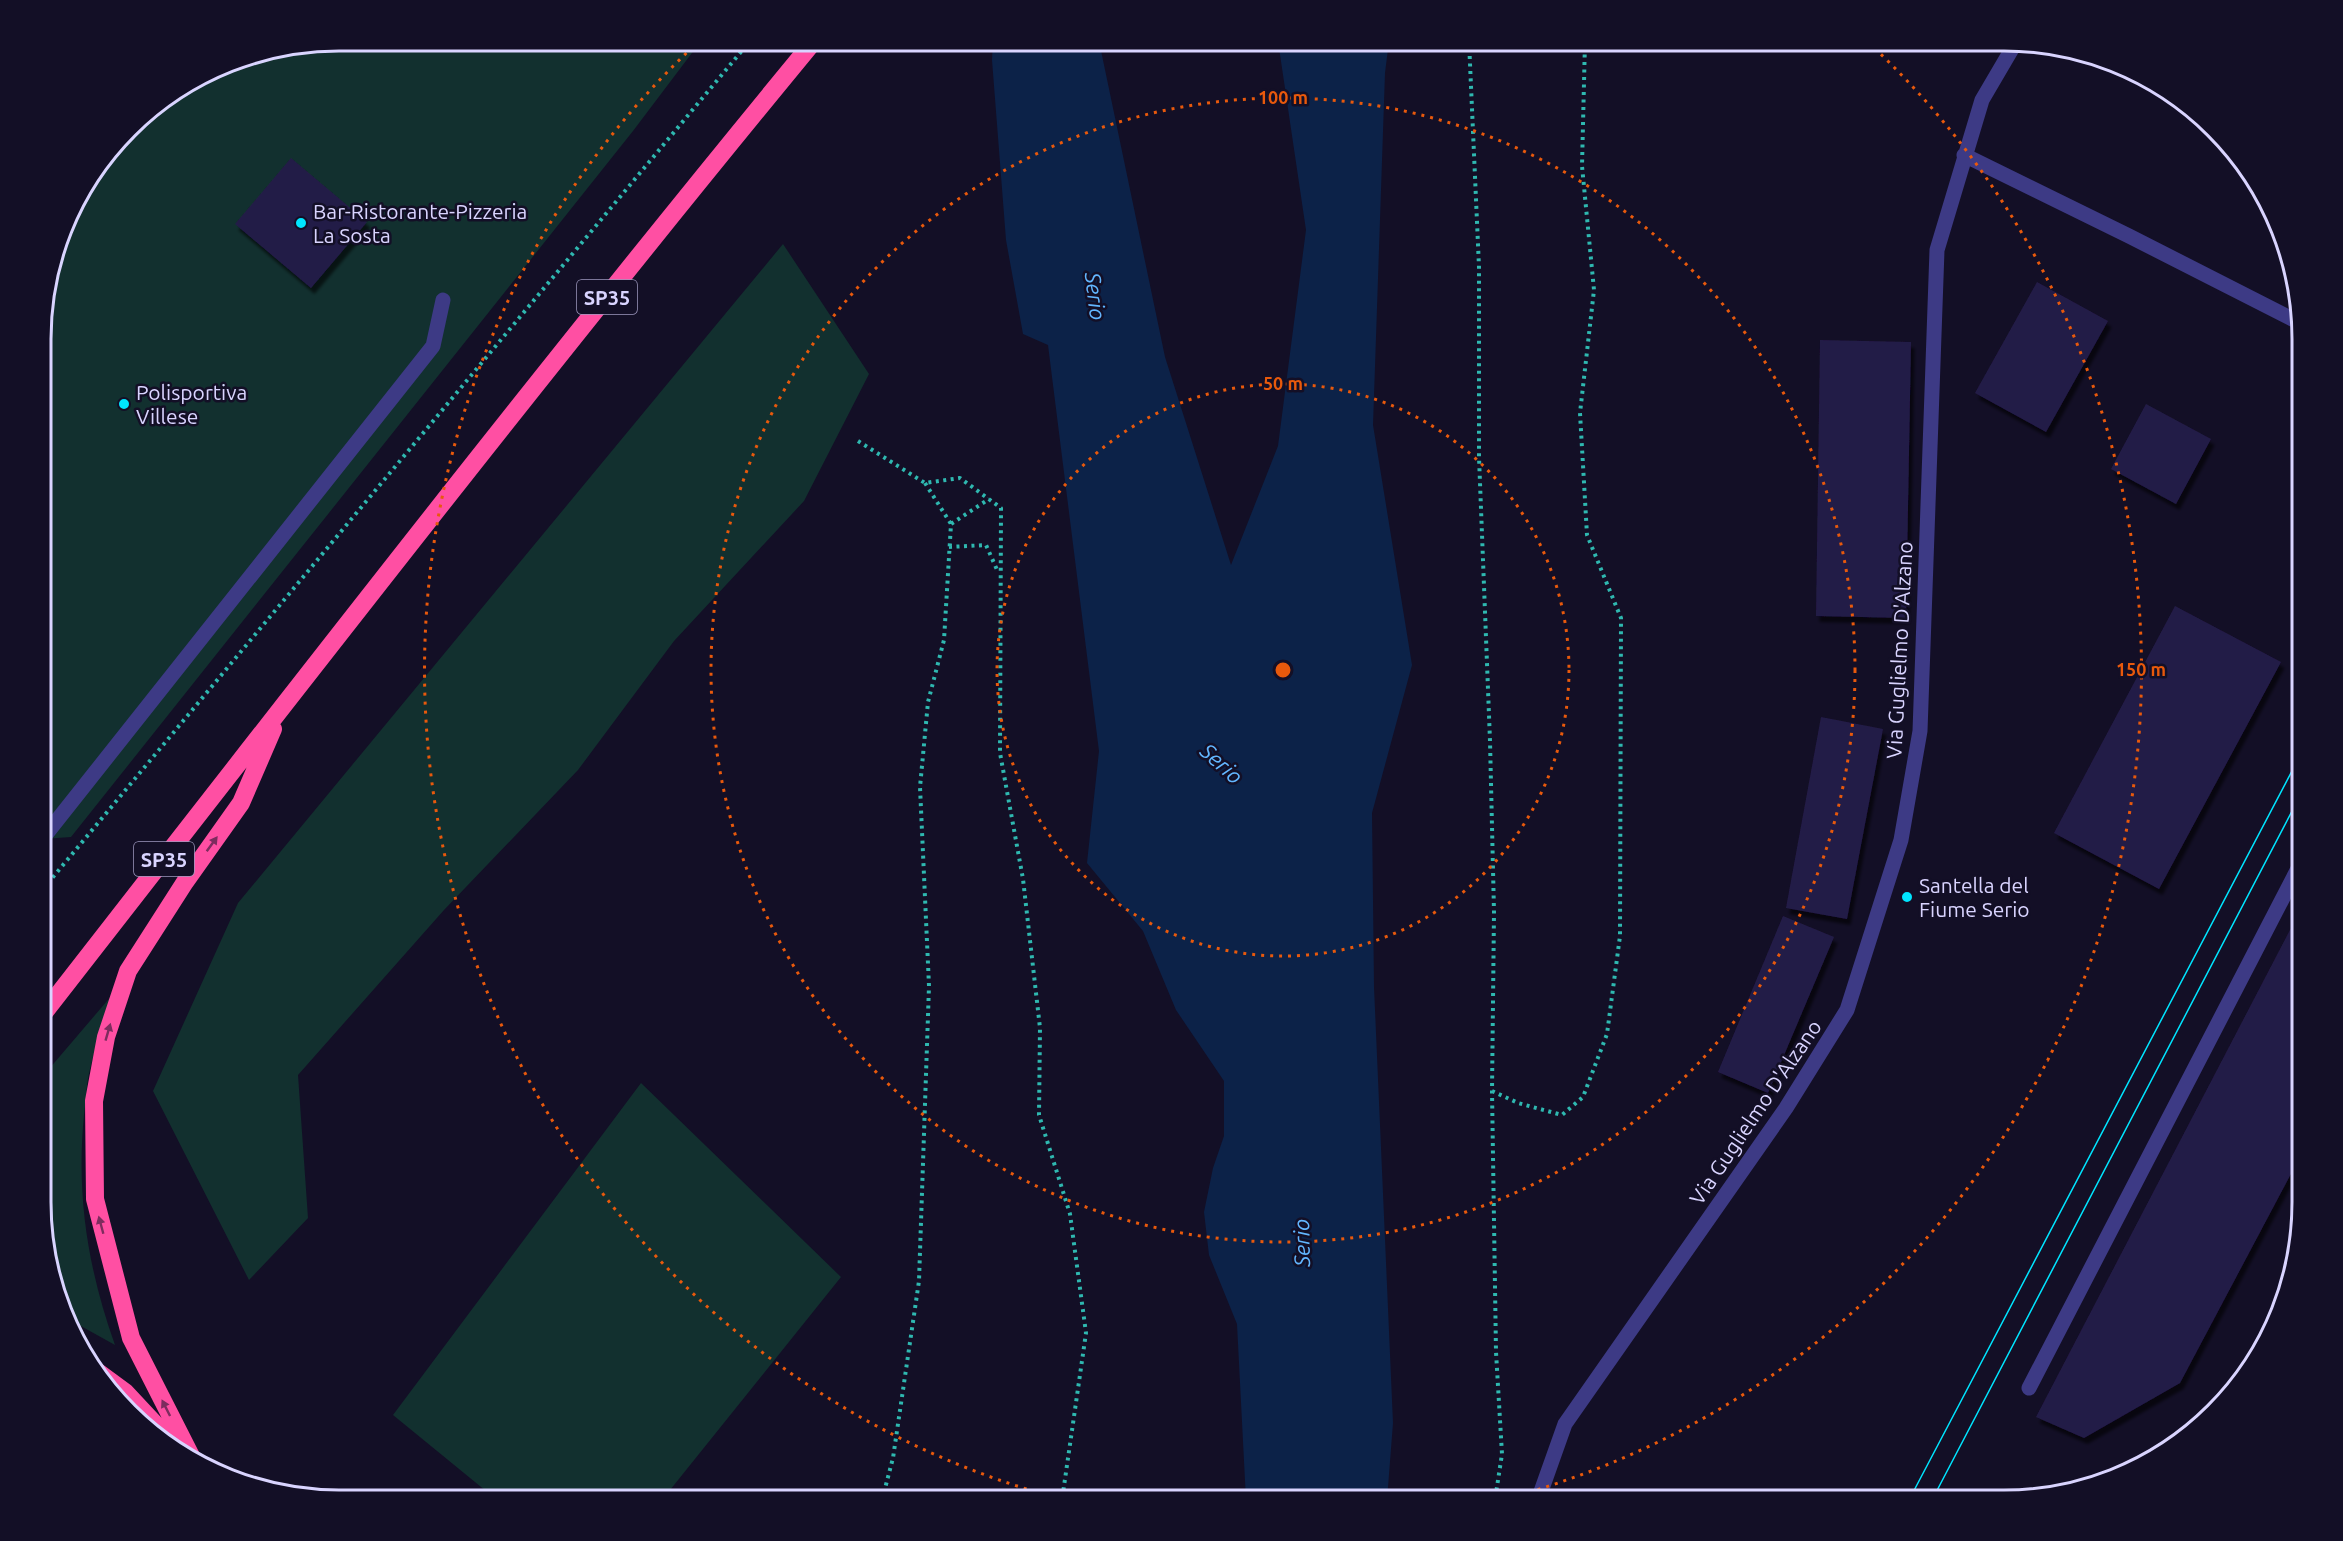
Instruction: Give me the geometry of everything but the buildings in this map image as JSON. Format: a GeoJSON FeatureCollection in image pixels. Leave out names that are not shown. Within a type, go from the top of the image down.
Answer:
{"type":"FeatureCollection","features":[{"type":"Feature","properties":{"kind":"highway","name":"SP35"},"geometry":{"type":"LineString","coordinates":[[51,1004],[696,184],[805,51]]}},
{"type":"Feature","properties":{"kind":"highway"},"geometry":{"type":"LineString","coordinates":[[184,1444],[131,1338],[94,1199],[94,1101],[106,1037],[128,971],[185,882],[241,803],[284,705]]}},
{"type":"Feature","properties":{"kind":"highway"},"geometry":{"type":"LineString","coordinates":[[117,1386],[156,1425]]}},
{"type":"Feature","properties":{"kind":"street","name":"Via Guglielmo D'Alzano"},"geometry":{"type":"LineString","coordinates":[[1542,1490],[1565,1424],[1786,1108],[1847,1011],[1901,840],[1920,730],[1937,250],[1982,100],[2011,51]]}},
{"type":"Feature","properties":{"kind":"street"},"geometry":{"type":"LineString","coordinates":[[1964,155],[2291,318]]}},
{"type":"Feature","properties":{"kind":"street"},"geometry":{"type":"LineString","coordinates":[[51,828],[433,346],[443,300]]}},
{"type":"Feature","properties":{"kind":"street"},"geometry":{"type":"LineString","coordinates":[[2030,1388],[2292,880]]}},
{"type":"Feature","properties":{"kind":"path"},"geometry":{"type":"LineString","coordinates":[[51,879],[741,51]]}},
{"type":"Feature","properties":{"kind":"path"},"geometry":{"type":"LineString","coordinates":[[1469,51],[1479,267],[1479,457],[1491,752],[1494,912],[1492,1091],[1496,1352],[1502,1454],[1497,1490]]}},
{"type":"Feature","properties":{"kind":"path"},"geometry":{"type":"LineString","coordinates":[[1492,1091],[1518,1103],[1562,1115],[1583,1096],[1607,1034],[1620,936],[1621,618],[1587,535],[1580,412],[1594,290],[1582,166],[1586,51]]}},
{"type":"Feature","properties":{"kind":"path"},"geometry":{"type":"LineString","coordinates":[[858,441],[925,483],[951,524],[944,640],[928,702],[921,787],[929,986],[919,1281],[893,1458],[885,1490]]}},
{"type":"Feature","properties":{"kind":"path"},"geometry":{"type":"LineString","coordinates":[[925,483],[960,478],[1001,508],[1000,753],[1023,879],[1040,1028],[1039,1115],[1070,1214],[1086,1333],[1063,1490]]}},
{"type":"Feature","properties":{"kind":"path"},"geometry":{"type":"LineString","coordinates":[[951,524],[989,499]]}},
{"type":"Feature","properties":{"kind":"path"},"geometry":{"type":"LineString","coordinates":[[949,547],[986,545],[999,575]]}},
{"type":"Feature","properties":{"kind":"green space","name":"Polisportiva Villese"},"geometry":{"type":"Polygon","coordinates":[[[339,51],[693,51],[633,131],[71,837],[51,838],[51,339],[53,301],[66,246],[73,229],[90,195],[110,164],[149,122],[195,90],[246,66],[301,53],[339,51]]]}},
{"type":"Feature","properties":{"kind":"green space"},"geometry":{"type":"Polygon","coordinates":[[[783,244],[869,374],[804,501],[674,641],[578,770],[444,910],[298,1075],[308,1218],[249,1280],[153,1091],[238,903],[783,244]]]}},
{"type":"Feature","properties":{"kind":"green space"},"geometry":{"type":"Polygon","coordinates":[[[113,994],[88,1078],[82,1145],[82,1174],[86,1232],[91,1260],[115,1345],[79,1325],[61,1277],[53,1240],[51,1202],[51,1067],[113,994]]]}},
{"type":"Feature","properties":{"kind":"green space"},"geometry":{"type":"Polygon","coordinates":[[[641,1083],[841,1277],[670,1490],[485,1490],[393,1415],[641,1083]]]}},
{"type":"Feature","properties":{"kind":"water","name":"Serio"},"geometry":{"type":"Polygon","coordinates":[[[992,51],[1101,51],[1165,357],[1231,565],[1278,446],[1306,230],[1279,51],[1388,51],[1385,73],[1373,425],[1412,665],[1372,813],[1374,987],[1393,1423],[1388,1490],[1245,1490],[1237,1324],[1209,1255],[1204,1212],[1213,1168],[1224,1136],[1224,1081],[1176,1010],[1143,931],[1087,863],[1099,751],[1048,345],[1023,334],[1006,240],[992,51]]]}},
{"type":"Feature","properties":{"kind":"tram line"},"geometry":{"type":"LineString","coordinates":[[1914,1490],[2292,771]]}},
{"type":"Feature","properties":{"kind":"tram line"},"geometry":{"type":"LineString","coordinates":[[1937,1490],[2292,811]]}},
{"type":"Feature","properties":{"kind":"place","name":"Bar-Ristorante-Pizzeria La Sosta"},"geometry":{"type":"Point","coordinates":[301,223]}},
{"type":"Feature","properties":{"kind":"place","name":"Polisportiva Villese"},"geometry":{"type":"Point","coordinates":[124,404]}},
{"type":"Feature","properties":{"kind":"place","name":"Santella del Fiume Serio"},"geometry":{"type":"Point","coordinates":[1907,897]}}]}
